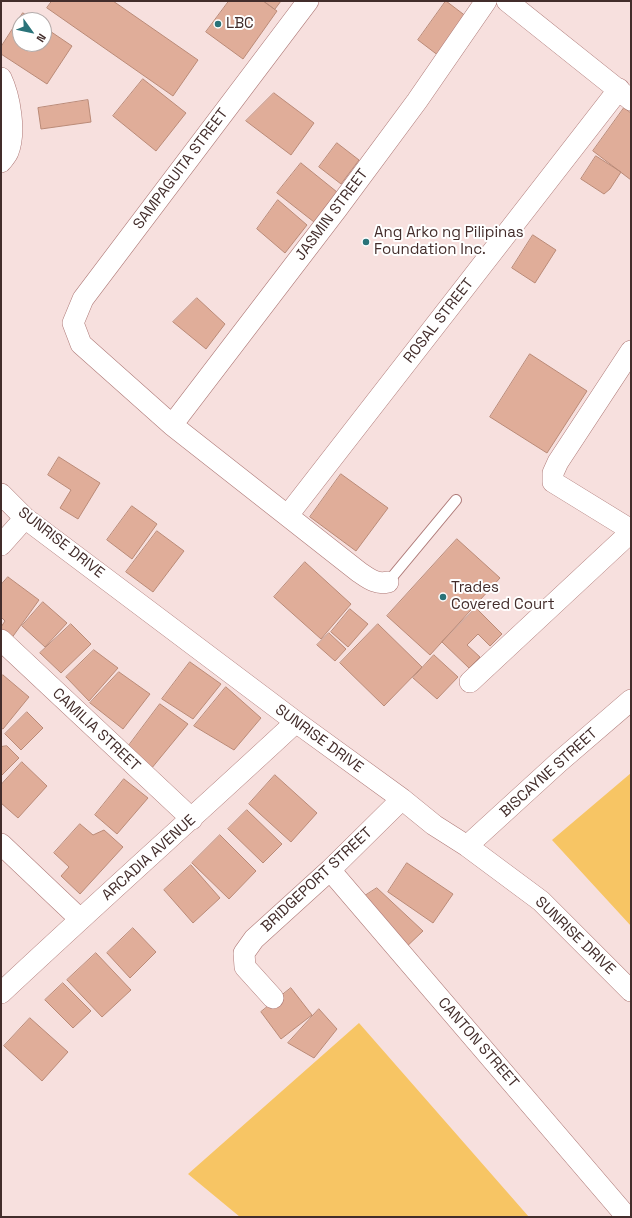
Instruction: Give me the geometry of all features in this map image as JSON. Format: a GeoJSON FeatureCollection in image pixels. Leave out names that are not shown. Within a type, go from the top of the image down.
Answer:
{"type":"FeatureCollection","features":[{"type":"Feature","properties":{"kind":"street","name":"SAMPAGUITA STREET"},"geometry":{"type":"LineString","coordinates":[[172,425],[80,344],[74,324],[83,299],[308,1]]}},
{"type":"Feature","properties":{"kind":"street","name":"JASMIN STREET"},"geometry":{"type":"LineString","coordinates":[[172,425],[356,184],[417,101],[486,1]]}},
{"type":"Feature","properties":{"kind":"street"},"geometry":{"type":"LineString","coordinates":[[507,1],[625,94]]}},
{"type":"Feature","properties":{"kind":"street"},"geometry":{"type":"LineString","coordinates":[[1,78],[7,92],[12,134],[8,152],[1,162]]}},
{"type":"Feature","properties":{"kind":"street","name":"ROSAL STREET"},"geometry":{"type":"LineString","coordinates":[[288,515],[625,94]]}},
{"type":"Feature","properties":{"kind":"street"},"geometry":{"type":"LineString","coordinates":[[470,682],[631,531],[553,482],[553,473],[558,462],[631,351]]}},
{"type":"Feature","properties":{"kind":"street"},"geometry":{"type":"LineString","coordinates":[[172,425],[288,515],[342,560],[372,581],[382,584],[388,582]]}},
{"type":"Feature","properties":{"kind":"street","name":"SUNRISE DRIVE"},"geometry":{"type":"LineString","coordinates":[[1,494],[25,518],[296,722],[402,799],[434,825],[467,846],[541,901],[631,991]]}},
{"type":"Feature","properties":{"kind":"street"},"geometry":{"type":"LineString","coordinates":[[1,546],[25,518]]}},
{"type":"Feature","properties":{"kind":"street","name":"CAMILIA STREET"},"geometry":{"type":"LineString","coordinates":[[1,640],[192,819]]}},
{"type":"Feature","properties":{"kind":"street","name":"BISCAYNE STREET"},"geometry":{"type":"LineString","coordinates":[[467,846],[559,762],[631,700]]}},
{"type":"Feature","properties":{"kind":"street","name":"ARCADIA AVENUE"},"geometry":{"type":"LineString","coordinates":[[1,994],[80,919],[192,819],[296,722]]}},
{"type":"Feature","properties":{"kind":"street","name":"BRIDGEPORT STREET"},"geometry":{"type":"LineString","coordinates":[[273,998],[245,967],[244,952],[254,939],[330,870],[402,799]]}},
{"type":"Feature","properties":{"kind":"street"},"geometry":{"type":"LineString","coordinates":[[1,844],[80,919]]}},
{"type":"Feature","properties":{"kind":"street","name":"CANTON STREET"},"geometry":{"type":"LineString","coordinates":[[330,870],[627,1217]]}},
{"type":"Feature","properties":{"kind":"lane"},"geometry":{"type":"LineString","coordinates":[[388,582],[456,500]]}},
{"type":"Feature","properties":{"kind":"shaded area"},"geometry":{"type":"Polygon","coordinates":[[[631,773],[631,926],[552,840],[631,773]]]}},
{"type":"Feature","properties":{"kind":"shaded area"},"geometry":{"type":"Polygon","coordinates":[[[359,1023],[529,1217],[240,1217],[188,1174],[359,1023]]]}},
{"type":"Feature","properties":{"kind":"building"},"geometry":{"type":"Polygon","coordinates":[[[52,1],[113,1],[198,60],[173,96],[47,8],[52,1]]]}},
{"type":"Feature","properties":{"kind":"building"},"geometry":{"type":"Polygon","coordinates":[[[229,1],[263,1],[277,11],[243,59],[206,32],[229,1]]]}},
{"type":"Feature","properties":{"kind":"building"},"geometry":{"type":"Polygon","coordinates":[[[264,1],[281,1],[275,9],[264,1]]]}},
{"type":"Feature","properties":{"kind":"building"},"geometry":{"type":"Polygon","coordinates":[[[446,1],[467,17],[439,56],[418,40],[446,1]]]}},
{"type":"Feature","properties":{"kind":"building"},"geometry":{"type":"Polygon","coordinates":[[[12,30],[12,52],[52,52],[52,32],[72,46],[47,84],[1,54],[1,47],[12,30]]]}},
{"type":"Feature","properties":{"kind":"building"},"geometry":{"type":"Polygon","coordinates":[[[143,79],[186,113],[156,151],[113,116],[143,79]]]}},
{"type":"Feature","properties":{"kind":"building"},"geometry":{"type":"Polygon","coordinates":[[[274,93],[314,123],[291,155],[246,121],[274,93]]]}},
{"type":"Feature","properties":{"kind":"building"},"geometry":{"type":"Polygon","coordinates":[[[88,100],[91,122],[41,129],[38,108],[88,100]]]}},
{"type":"Feature","properties":{"kind":"building"},"geometry":{"type":"Polygon","coordinates":[[[624,108],[631,113],[631,180],[593,151],[624,108]]]}},
{"type":"Feature","properties":{"kind":"building"},"geometry":{"type":"Polygon","coordinates":[[[337,143],[359,160],[341,184],[319,167],[337,143]]]}},
{"type":"Feature","properties":{"kind":"building"},"geometry":{"type":"Polygon","coordinates":[[[596,156],[621,172],[610,189],[604,194],[581,179],[596,156]]]}},
{"type":"Feature","properties":{"kind":"building"},"geometry":{"type":"Polygon","coordinates":[[[301,163],[337,192],[314,222],[277,193],[301,163]]]}},
{"type":"Feature","properties":{"kind":"building"},"geometry":{"type":"Polygon","coordinates":[[[278,200],[307,225],[285,253],[257,229],[278,200]]]}},
{"type":"Feature","properties":{"kind":"building"},"geometry":{"type":"Polygon","coordinates":[[[533,235],[556,250],[535,283],[512,268],[533,235]]]}},
{"type":"Feature","properties":{"kind":"building"},"geometry":{"type":"Polygon","coordinates":[[[197,298],[225,324],[206,349],[173,322],[197,298]]]}},
{"type":"Feature","properties":{"kind":"building"},"geometry":{"type":"Polygon","coordinates":[[[530,354],[587,391],[547,453],[490,417],[530,354]]]}},
{"type":"Feature","properties":{"kind":"building"},"geometry":{"type":"Polygon","coordinates":[[[59,457],[100,483],[78,519],[60,508],[71,490],[48,475],[59,457]]]}},
{"type":"Feature","properties":{"kind":"building"},"geometry":{"type":"Polygon","coordinates":[[[341,474],[388,508],[356,551],[310,517],[341,474]]]}},
{"type":"Feature","properties":{"kind":"building"},"geometry":{"type":"Polygon","coordinates":[[[132,506],[157,524],[132,559],[107,540],[132,506]]]}},
{"type":"Feature","properties":{"kind":"building"},"geometry":{"type":"Polygon","coordinates":[[[157,531],[184,551],[153,592],[126,572],[157,531]]]}},
{"type":"Feature","properties":{"kind":"building","name":"Trades Covered Court"},"geometry":{"type":"Polygon","coordinates":[[[457,539],[500,578],[430,655],[387,616],[457,539]]]}},
{"type":"Feature","properties":{"kind":"building"},"geometry":{"type":"Polygon","coordinates":[[[305,562],[351,604],[321,639],[274,597],[305,562]]]}},
{"type":"Feature","properties":{"kind":"building"},"geometry":{"type":"Polygon","coordinates":[[[8,577],[39,600],[11,639],[1,632],[1,627],[5,621],[1,617],[1,585],[8,577]]]}},
{"type":"Feature","properties":{"kind":"building"},"geometry":{"type":"Polygon","coordinates":[[[43,602],[67,623],[45,647],[22,626],[43,602]]]}},
{"type":"Feature","properties":{"kind":"building"},"geometry":{"type":"Polygon","coordinates":[[[476,608],[502,634],[490,646],[478,634],[467,645],[480,657],[469,668],[442,642],[476,608]]]}},
{"type":"Feature","properties":{"kind":"building"},"geometry":{"type":"Polygon","coordinates":[[[350,609],[368,624],[348,647],[331,632],[350,609]]]}},
{"type":"Feature","properties":{"kind":"building"},"geometry":{"type":"Polygon","coordinates":[[[71,624],[91,644],[61,673],[40,653],[71,624]]]}},
{"type":"Feature","properties":{"kind":"building"},"geometry":{"type":"Polygon","coordinates":[[[378,624],[422,667],[384,706],[340,663],[378,624]]]}},
{"type":"Feature","properties":{"kind":"building"},"geometry":{"type":"Polygon","coordinates":[[[329,633],[346,649],[335,661],[317,645],[329,633]]]}},
{"type":"Feature","properties":{"kind":"building"},"geometry":{"type":"Polygon","coordinates":[[[94,650],[118,668],[89,701],[66,677],[94,650]]]}},
{"type":"Feature","properties":{"kind":"building"},"geometry":{"type":"Polygon","coordinates":[[[434,655],[458,677],[437,699],[413,678],[434,655]]]}},
{"type":"Feature","properties":{"kind":"building"},"geometry":{"type":"Polygon","coordinates":[[[190,662],[221,684],[193,719],[162,699],[190,662]]]}},
{"type":"Feature","properties":{"kind":"building"},"geometry":{"type":"Polygon","coordinates":[[[119,672],[150,694],[123,729],[90,703],[119,672]]]}},
{"type":"Feature","properties":{"kind":"building"},"geometry":{"type":"Polygon","coordinates":[[[3,675],[29,697],[3,729],[1,728],[1,677],[3,675]]]}},
{"type":"Feature","properties":{"kind":"building"},"geometry":{"type":"Polygon","coordinates":[[[226,687],[261,718],[234,750],[194,726],[226,687]]]}},
{"type":"Feature","properties":{"kind":"building"},"geometry":{"type":"Polygon","coordinates":[[[160,704],[188,724],[151,769],[127,748],[160,704]]]}},
{"type":"Feature","properties":{"kind":"building"},"geometry":{"type":"Polygon","coordinates":[[[27,712],[43,728],[21,750],[5,734],[27,712]]]}},
{"type":"Feature","properties":{"kind":"building"},"geometry":{"type":"Polygon","coordinates":[[[7,746],[19,758],[1,776],[1,747],[7,746]]]}},
{"type":"Feature","properties":{"kind":"building"},"geometry":{"type":"Polygon","coordinates":[[[22,762],[47,786],[18,818],[1,803],[1,785],[22,762]]]}},
{"type":"Feature","properties":{"kind":"building"},"geometry":{"type":"Polygon","coordinates":[[[275,775],[317,813],[291,842],[249,804],[275,775]]]}},
{"type":"Feature","properties":{"kind":"building"},"geometry":{"type":"Polygon","coordinates":[[[124,779],[148,798],[117,834],[95,815],[124,779]]]}},
{"type":"Feature","properties":{"kind":"building"},"geometry":{"type":"Polygon","coordinates":[[[247,810],[282,844],[263,863],[228,829],[247,810]]]}},
{"type":"Feature","properties":{"kind":"building"},"geometry":{"type":"Polygon","coordinates":[[[80,824],[93,835],[104,830],[123,847],[80,894],[61,876],[69,867],[54,853],[80,824]]]}},
{"type":"Feature","properties":{"kind":"building"},"geometry":{"type":"Polygon","coordinates":[[[220,835],[256,871],[229,899],[192,863],[220,835]]]}},
{"type":"Feature","properties":{"kind":"building"},"geometry":{"type":"Polygon","coordinates":[[[407,863],[453,894],[433,923],[388,892],[407,863]]]}},
{"type":"Feature","properties":{"kind":"building"},"geometry":{"type":"Polygon","coordinates":[[[191,865],[220,898],[193,923],[164,890],[191,865]]]}},
{"type":"Feature","properties":{"kind":"building"},"geometry":{"type":"Polygon","coordinates":[[[377,888],[423,931],[401,952],[357,901],[377,888]]]}},
{"type":"Feature","properties":{"kind":"building"},"geometry":{"type":"Polygon","coordinates":[[[133,928],[156,952],[130,978],[107,953],[133,928]]]}},
{"type":"Feature","properties":{"kind":"building"},"geometry":{"type":"Polygon","coordinates":[[[96,953],[131,990],[102,1017],[67,980],[96,953]]]}},
{"type":"Feature","properties":{"kind":"building"},"geometry":{"type":"Polygon","coordinates":[[[63,983],[91,1011],[73,1028],[45,1000],[63,983]]]}},
{"type":"Feature","properties":{"kind":"building"},"geometry":{"type":"Polygon","coordinates":[[[291,988],[312,1015],[281,1039],[261,1012],[291,988]]]}},
{"type":"Feature","properties":{"kind":"building"},"geometry":{"type":"Polygon","coordinates":[[[319,1009],[337,1029],[314,1058],[288,1043],[319,1009]]]}},
{"type":"Feature","properties":{"kind":"building"},"geometry":{"type":"Polygon","coordinates":[[[30,1018],[68,1052],[42,1081],[4,1046],[30,1018]]]}},
{"type":"Feature","properties":{"kind":"place","name":"LBC"},"geometry":{"type":"Point","coordinates":[218,24]}},
{"type":"Feature","properties":{"kind":"place","name":"Ang Arko ng Pilipinas Foundation Inc."},"geometry":{"type":"Point","coordinates":[366,242]}},
{"type":"Feature","properties":{"kind":"place","name":"Trades Covered Court"},"geometry":{"type":"Point","coordinates":[443,597]}}]}
